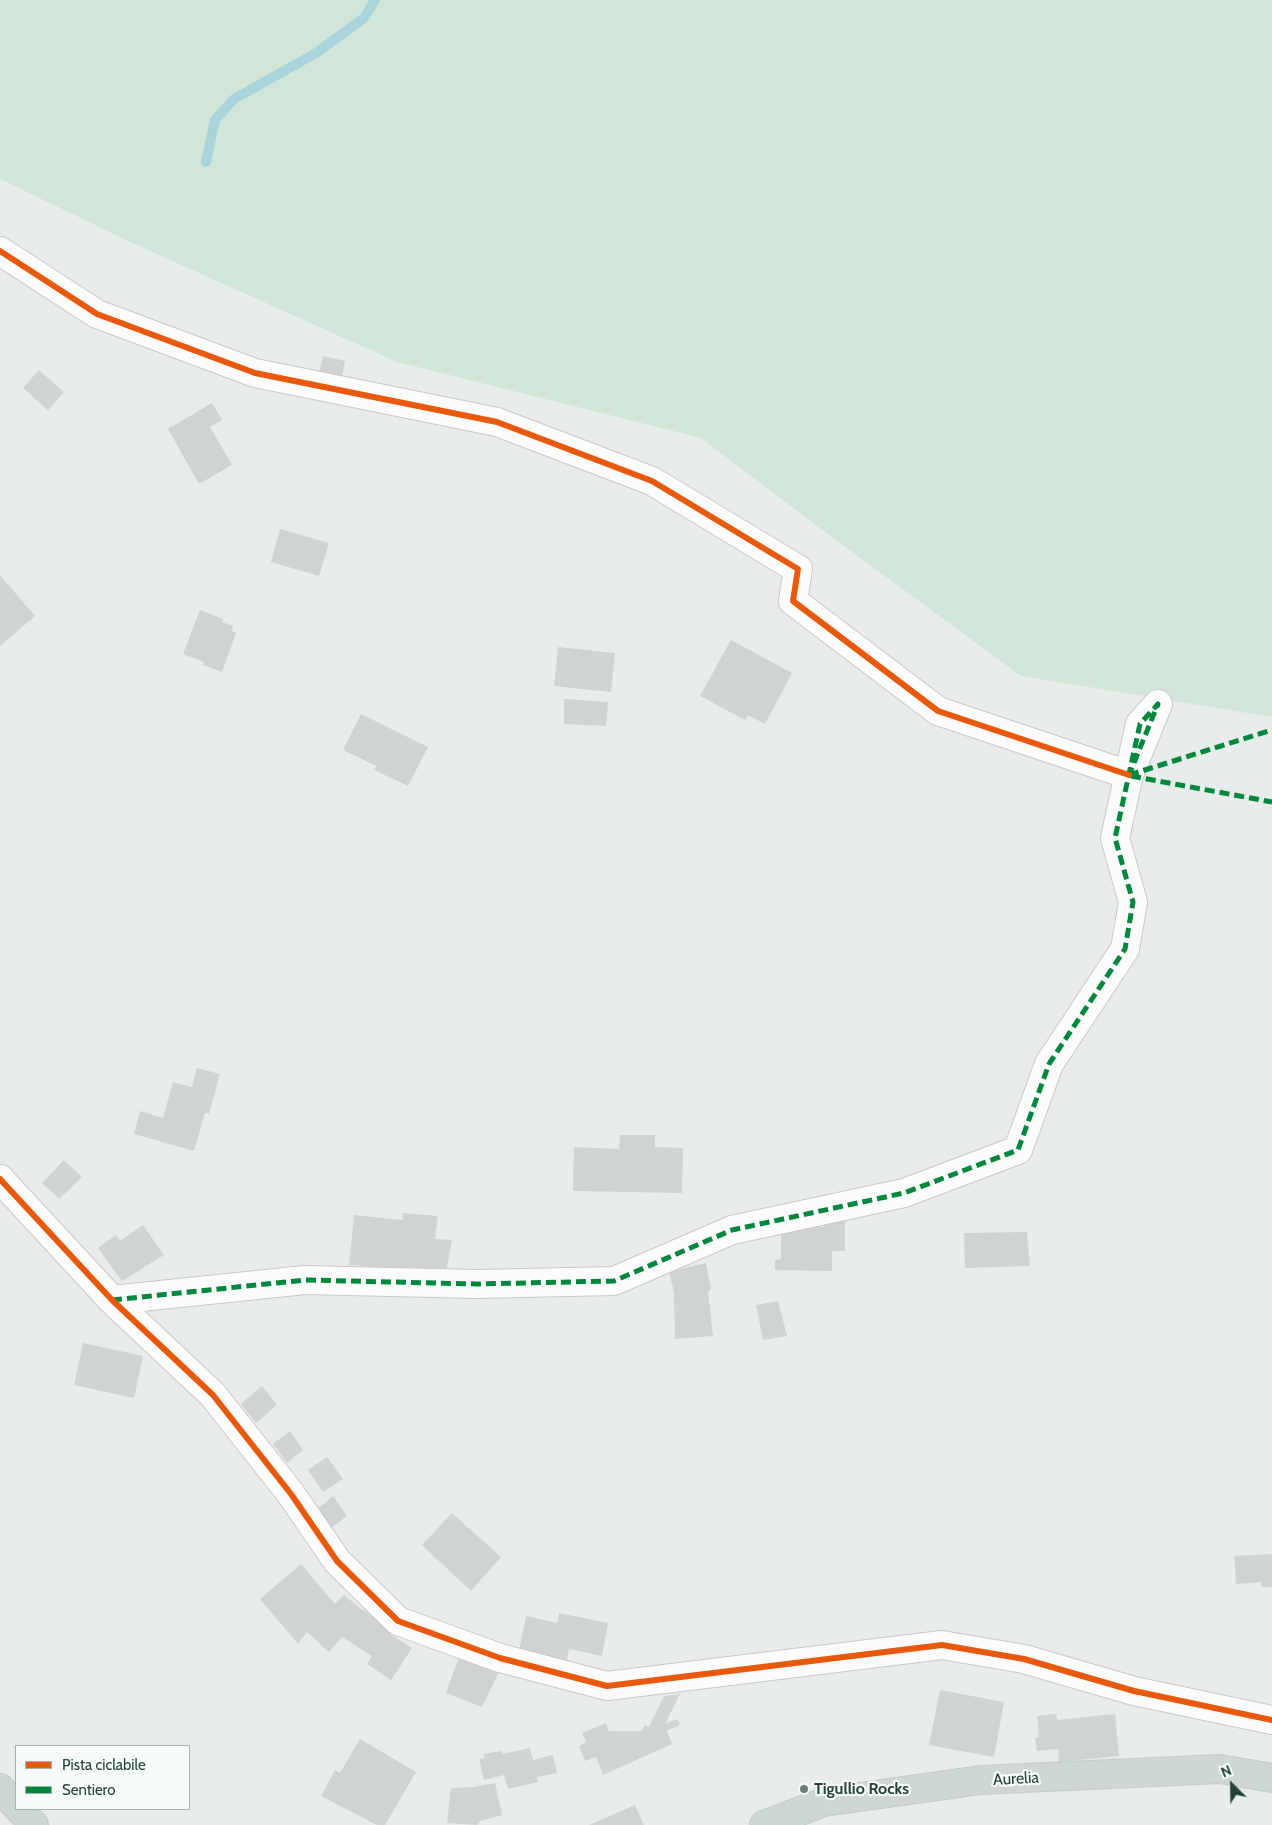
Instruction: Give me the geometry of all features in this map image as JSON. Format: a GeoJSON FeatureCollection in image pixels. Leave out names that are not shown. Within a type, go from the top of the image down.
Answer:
{"type":"FeatureCollection","features":[{"type":"Feature","properties":{"kind":"main road","name":"Aurelia"},"geometry":{"type":"LineString","coordinates":[[764,1825],[824,1802],[980,1780],[1220,1769],[1272,1778]]}},
{"type":"Feature","properties":{"kind":"main road"},"geometry":{"type":"LineString","coordinates":[[0,1788],[15,1805]]}},
{"type":"Feature","properties":{"kind":"main road"},"geometry":{"type":"LineString","coordinates":[[20,1810],[34,1825]]}},
{"type":"Feature","properties":{"kind":"street"},"geometry":{"type":"LineString","coordinates":[[0,251],[97,314],[255,373],[497,422],[652,482],[798,569],[793,602],[938,712],[1129,775],[1114,838],[1133,902],[1125,949],[1049,1064],[1018,1150],[904,1193],[732,1230],[614,1280],[477,1284],[305,1280],[112,1300]]}},
{"type":"Feature","properties":{"kind":"street"},"geometry":{"type":"LineString","coordinates":[[0,1179],[112,1300],[213,1395],[291,1494],[337,1561],[398,1621],[491,1655],[607,1686],[942,1645],[1024,1659],[1134,1691],[1272,1720]]}},
{"type":"Feature","properties":{"kind":"green space"},"geometry":{"type":"Polygon","coordinates":[[[0,0],[1272,0],[1272,717],[1021,676],[701,438],[397,362],[130,242],[0,179],[0,0]]]}},
{"type":"Feature","properties":{"kind":"building"},"geometry":{"type":"Polygon","coordinates":[[[323,356],[345,361],[341,382],[318,377],[323,356]]]}},
{"type":"Feature","properties":{"kind":"building"},"geometry":{"type":"Polygon","coordinates":[[[39,370],[64,392],[48,410],[23,388],[39,370]]]}},
{"type":"Feature","properties":{"kind":"building"},"geometry":{"type":"Polygon","coordinates":[[[212,403],[222,420],[210,427],[232,465],[199,484],[168,429],[212,403]]]}},
{"type":"Feature","properties":{"kind":"building"},"geometry":{"type":"Polygon","coordinates":[[[280,529],[329,543],[319,576],[271,562],[280,529]]]}},
{"type":"Feature","properties":{"kind":"building"},"geometry":{"type":"Polygon","coordinates":[[[0,575],[35,616],[0,646],[0,575]]]}},
{"type":"Feature","properties":{"kind":"building"},"geometry":{"type":"Polygon","coordinates":[[[200,610],[223,619],[222,622],[233,626],[232,631],[236,633],[222,672],[203,665],[204,662],[183,654],[200,610]]]}},
{"type":"Feature","properties":{"kind":"building"},"geometry":{"type":"Polygon","coordinates":[[[731,640],[792,673],[765,724],[748,715],[745,720],[700,696],[731,640]]]}},
{"type":"Feature","properties":{"kind":"building"},"geometry":{"type":"Polygon","coordinates":[[[558,647],[615,653],[611,692],[554,686],[558,647]]]}},
{"type":"Feature","properties":{"kind":"building"},"geometry":{"type":"Polygon","coordinates":[[[564,699],[608,702],[606,726],[564,724],[564,699]]]}},
{"type":"Feature","properties":{"kind":"building"},"geometry":{"type":"Polygon","coordinates":[[[361,714],[428,747],[408,786],[374,770],[376,766],[343,750],[361,714]]]}},
{"type":"Feature","properties":{"kind":"building"},"geometry":{"type":"Polygon","coordinates":[[[197,1068],[220,1074],[209,1114],[205,1113],[194,1151],[134,1134],[140,1111],[163,1118],[173,1082],[192,1087],[197,1068]]]}},
{"type":"Feature","properties":{"kind":"building"},"geometry":{"type":"Polygon","coordinates":[[[620,1135],[655,1135],[655,1147],[683,1148],[682,1193],[573,1191],[574,1147],[619,1149],[620,1135]]]}},
{"type":"Feature","properties":{"kind":"building"},"geometry":{"type":"Polygon","coordinates":[[[64,1160],[82,1177],[59,1199],[42,1183],[64,1160]]]}},
{"type":"Feature","properties":{"kind":"building"},"geometry":{"type":"Polygon","coordinates":[[[403,1213],[438,1216],[435,1239],[452,1240],[446,1272],[349,1265],[354,1215],[403,1220],[403,1213]]]}},
{"type":"Feature","properties":{"kind":"building"},"geometry":{"type":"Polygon","coordinates":[[[824,1220],[845,1220],[845,1251],[832,1251],[832,1271],[775,1270],[775,1260],[781,1259],[781,1227],[824,1227],[824,1220]]]}},
{"type":"Feature","properties":{"kind":"building"},"geometry":{"type":"Polygon","coordinates":[[[143,1225],[164,1255],[122,1281],[98,1248],[116,1235],[120,1241],[143,1225]]]}},
{"type":"Feature","properties":{"kind":"building"},"geometry":{"type":"Polygon","coordinates":[[[1027,1232],[1030,1266],[965,1268],[964,1233],[1027,1232]]]}},
{"type":"Feature","properties":{"kind":"building"},"geometry":{"type":"Polygon","coordinates":[[[706,1263],[711,1290],[708,1291],[713,1336],[675,1339],[674,1292],[669,1272],[706,1263]]]}},
{"type":"Feature","properties":{"kind":"building"},"geometry":{"type":"Polygon","coordinates":[[[778,1301],[787,1336],[763,1340],[756,1305],[778,1301]]]}},
{"type":"Feature","properties":{"kind":"building"},"geometry":{"type":"Polygon","coordinates":[[[83,1343],[143,1356],[134,1398],[74,1385],[83,1343]]]}},
{"type":"Feature","properties":{"kind":"building"},"geometry":{"type":"Polygon","coordinates":[[[262,1386],[277,1405],[256,1423],[241,1404],[262,1386]]]}},
{"type":"Feature","properties":{"kind":"building"},"geometry":{"type":"Polygon","coordinates":[[[290,1431],[303,1450],[287,1463],[273,1444],[290,1431]]]}},
{"type":"Feature","properties":{"kind":"building"},"geometry":{"type":"Polygon","coordinates":[[[327,1457],[343,1479],[323,1492],[308,1470],[327,1457]]]}},
{"type":"Feature","properties":{"kind":"building"},"geometry":{"type":"Polygon","coordinates":[[[333,1496],[347,1516],[329,1530],[316,1510],[333,1496]]]}},
{"type":"Feature","properties":{"kind":"building"},"geometry":{"type":"Polygon","coordinates":[[[452,1513],[501,1557],[471,1591],[422,1545],[452,1513]]]}},
{"type":"Feature","properties":{"kind":"building"},"geometry":{"type":"Polygon","coordinates":[[[1272,1554],[1272,1587],[1261,1587],[1261,1582],[1236,1584],[1234,1556],[1272,1554]]]}},
{"type":"Feature","properties":{"kind":"building"},"geometry":{"type":"Polygon","coordinates":[[[301,1564],[335,1604],[344,1595],[360,1608],[393,1629],[390,1634],[412,1648],[391,1680],[367,1664],[372,1656],[342,1637],[329,1652],[307,1632],[298,1644],[260,1599],[301,1564]]]}},
{"type":"Feature","properties":{"kind":"building"},"geometry":{"type":"Polygon","coordinates":[[[559,1613],[608,1623],[602,1656],[569,1649],[566,1665],[519,1651],[526,1616],[557,1623],[559,1613]]]}},
{"type":"Feature","properties":{"kind":"building"},"geometry":{"type":"Polygon","coordinates":[[[459,1657],[500,1670],[482,1707],[446,1693],[459,1657]]]}},
{"type":"Feature","properties":{"kind":"building"},"geometry":{"type":"Polygon","coordinates":[[[940,1690],[1004,1702],[994,1757],[929,1745],[940,1690]]]}},
{"type":"Feature","properties":{"kind":"building"},"geometry":{"type":"Polygon","coordinates":[[[680,1694],[665,1724],[677,1719],[680,1725],[667,1731],[672,1744],[603,1775],[596,1757],[585,1761],[579,1746],[586,1742],[582,1733],[606,1723],[609,1731],[641,1731],[645,1725],[649,1727],[664,1696],[680,1694]]]}},
{"type":"Feature","properties":{"kind":"building"},"geometry":{"type":"Polygon","coordinates":[[[1056,1714],[1057,1720],[1115,1714],[1119,1756],[1059,1762],[1058,1749],[1037,1751],[1035,1738],[1039,1737],[1037,1716],[1056,1714]]]}},
{"type":"Feature","properties":{"kind":"building"},"geometry":{"type":"Polygon","coordinates":[[[360,1739],[416,1772],[385,1825],[377,1825],[321,1796],[335,1770],[340,1773],[360,1739]]]}},
{"type":"Feature","properties":{"kind":"building"},"geometry":{"type":"Polygon","coordinates":[[[530,1748],[533,1760],[553,1755],[557,1773],[537,1777],[538,1782],[508,1789],[504,1775],[484,1780],[479,1759],[485,1758],[483,1754],[501,1751],[502,1754],[530,1748]]]}},
{"type":"Feature","properties":{"kind":"building"},"geometry":{"type":"Polygon","coordinates":[[[495,1783],[502,1815],[480,1821],[478,1825],[447,1823],[451,1788],[495,1783]]]}},
{"type":"Feature","properties":{"kind":"building"},"geometry":{"type":"Polygon","coordinates":[[[635,1805],[644,1825],[589,1825],[635,1805]]]}},
{"type":"Feature","properties":{"kind":"waterway"},"geometry":{"type":"LineString","coordinates":[[206,162],[215,120],[234,99],[316,53],[364,18],[375,0]]}},
{"type":"Feature","properties":{"kind":"marked path"},"geometry":{"type":"LineString","coordinates":[[112,1300],[305,1280],[477,1284],[614,1281],[732,1230],[904,1193],[1018,1150],[1049,1064],[1125,949],[1133,902],[1115,838],[1140,724],[1158,704],[1129,775]]}},
{"type":"Feature","properties":{"kind":"marked path"},"geometry":{"type":"LineString","coordinates":[[1129,775],[1272,730]]}},
{"type":"Feature","properties":{"kind":"marked path"},"geometry":{"type":"LineString","coordinates":[[1131,776],[1272,802]]}},
{"type":"Feature","properties":{"kind":"cycle path"},"geometry":{"type":"LineString","coordinates":[[0,251],[97,314],[255,373],[497,422],[652,481],[798,569],[793,601],[938,711],[1129,775]]}},
{"type":"Feature","properties":{"kind":"cycle path"},"geometry":{"type":"LineString","coordinates":[[0,1179],[112,1300],[213,1395],[291,1494],[337,1561],[398,1621],[500,1658],[607,1686],[942,1645],[1024,1659],[1134,1691],[1272,1720]]}},
{"type":"Feature","properties":{"kind":"place","name":"Tigullio Rocks"},"geometry":{"type":"Point","coordinates":[804,1789]}}]}
